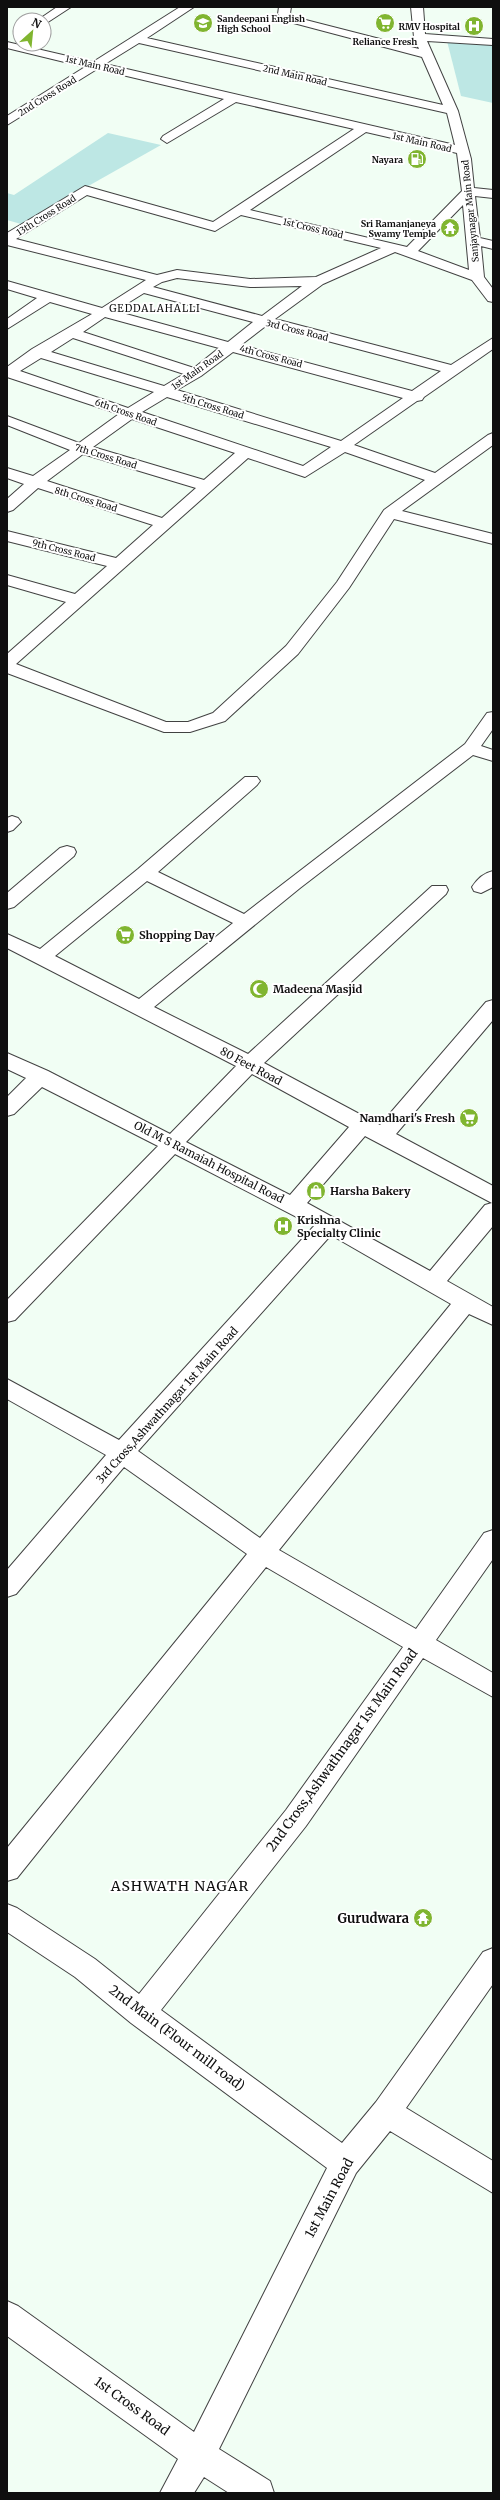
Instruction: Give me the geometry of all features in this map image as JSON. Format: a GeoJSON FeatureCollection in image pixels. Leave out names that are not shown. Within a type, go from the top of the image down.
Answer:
{"type":"FeatureCollection","features":[{"type":"Feature","properties":{"kind":"street"},"geometry":{"type":"LineString","coordinates":[[52,15],[65,7]]}},
{"type":"Feature","properties":{"kind":"street","name":"2nd Cross Road"},"geometry":{"type":"LineString","coordinates":[[7,120],[188,7]]}},
{"type":"Feature","properties":{"kind":"street"},"geometry":{"type":"LineString","coordinates":[[285,7],[284,14],[290,18],[428,55]]}},
{"type":"Feature","properties":{"kind":"street","name":"Sanjaynagar Main Road"},"geometry":{"type":"LineString","coordinates":[[417,7],[420,37],[452,111],[462,152],[469,191],[477,277],[493,298]]}},
{"type":"Feature","properties":{"kind":"street"},"geometry":{"type":"LineString","coordinates":[[420,37],[493,42]]}},
{"type":"Feature","properties":{"kind":"street","name":"2nd Main Road"},"geometry":{"type":"LineString","coordinates":[[138,39],[452,111]]}},
{"type":"Feature","properties":{"kind":"street","name":"1st Main Road"},"geometry":{"type":"LineString","coordinates":[[7,44],[462,152]]}},
{"type":"Feature","properties":{"kind":"street"},"geometry":{"type":"LineString","coordinates":[[168,139],[234,98]]}},
{"type":"Feature","properties":{"kind":"street"},"geometry":{"type":"LineString","coordinates":[[239,211],[364,128]]}},
{"type":"Feature","properties":{"kind":"street","name":"13th Cross Road"},"geometry":{"type":"LineString","coordinates":[[7,240],[85,190],[215,226],[239,211]]}},
{"type":"Feature","properties":{"kind":"street"},"geometry":{"type":"LineString","coordinates":[[409,252],[469,191],[493,194]]}},
{"type":"Feature","properties":{"kind":"street","name":"1st Cross Road"},"geometry":{"type":"LineString","coordinates":[[239,211],[394,247],[477,277]]}},
{"type":"Feature","properties":{"kind":"street"},"geometry":{"type":"LineString","coordinates":[[7,240],[157,278]]}},
{"type":"Feature","properties":{"kind":"street"},"geometry":{"type":"LineString","coordinates":[[473,240],[493,245]]}},
{"type":"Feature","properties":{"kind":"street","name":"1st Main Road"},"geometry":{"type":"LineString","coordinates":[[7,507],[34,483],[130,413],[196,373],[318,281],[394,247]]}},
{"type":"Feature","properties":{"kind":"street"},"geometry":{"type":"LineString","coordinates":[[7,373],[37,352],[157,278],[177,274],[250,283],[318,281]]}},
{"type":"Feature","properties":{"kind":"street","name":"4th Cross Road"},"geometry":{"type":"LineString","coordinates":[[7,285],[101,313],[232,346],[417,397]]}},
{"type":"Feature","properties":{"kind":"street","name":"3rd Cross Road"},"geometry":{"type":"LineString","coordinates":[[140,288],[454,370]]}},
{"type":"Feature","properties":{"kind":"street"},"geometry":{"type":"LineString","coordinates":[[7,325],[48,297]]}},
{"type":"Feature","properties":{"kind":"street"},"geometry":{"type":"LineString","coordinates":[[70,332],[196,373]]}},
{"type":"Feature","properties":{"kind":"street"},"geometry":{"type":"LineString","coordinates":[[342,446],[417,397],[493,342]]}},
{"type":"Feature","properties":{"kind":"street","name":"5th Cross Road"},"geometry":{"type":"LineString","coordinates":[[37,352],[342,446],[436,479]]}},
{"type":"Feature","properties":{"kind":"street","name":"6th Cross Road"},"geometry":{"type":"LineString","coordinates":[[7,373],[130,413],[244,453],[305,472],[342,446]]}},
{"type":"Feature","properties":{"kind":"street","name":"7th Cross Road"},"geometry":{"type":"LineString","coordinates":[[7,420],[82,449],[207,486]]}},
{"type":"Feature","properties":{"kind":"street"},"geometry":{"type":"LineString","coordinates":[[7,667],[164,727],[190,727],[219,717],[292,650],[343,585],[390,513],[493,438]]}},
{"type":"Feature","properties":{"kind":"street"},"geometry":{"type":"LineString","coordinates":[[7,664],[244,453]]}},
{"type":"Feature","properties":{"kind":"street","name":"8th Cross Road"},"geometry":{"type":"LineString","coordinates":[[7,473],[34,483],[165,524]]}},
{"type":"Feature","properties":{"kind":"street"},"geometry":{"type":"LineString","coordinates":[[390,513],[493,539]]}},
{"type":"Feature","properties":{"kind":"street","name":"9th Cross Road"},"geometry":{"type":"LineString","coordinates":[[7,536],[120,564]]}},
{"type":"Feature","properties":{"kind":"street"},"geometry":{"type":"LineString","coordinates":[[7,580],[78,600]]}},
{"type":"Feature","properties":{"kind":"street"},"geometry":{"type":"LineString","coordinates":[[140,1008],[246,922],[472,748],[493,717]]}},
{"type":"Feature","properties":{"kind":"street"},"geometry":{"type":"LineString","coordinates":[[472,748],[493,756]]}},
{"type":"Feature","properties":{"kind":"street"},"geometry":{"type":"LineString","coordinates":[[42,957],[145,873],[251,781]]}},
{"type":"Feature","properties":{"kind":"street"},"geometry":{"type":"LineString","coordinates":[[7,903],[67,852]]}},
{"type":"Feature","properties":{"kind":"street"},"geometry":{"type":"LineString","coordinates":[[145,873],[246,922]]}},
{"type":"Feature","properties":{"kind":"street"},"geometry":{"type":"LineString","coordinates":[[7,1314],[250,1064],[439,890]]}},
{"type":"Feature","properties":{"kind":"street","name":"80 Feet Road"},"geometry":{"type":"LineString","coordinates":[[7,940],[250,1064],[361,1126],[493,1196]]}},
{"type":"Feature","properties":{"kind":"street"},"geometry":{"type":"LineString","coordinates":[[382,1137],[493,1007]]}},
{"type":"Feature","properties":{"kind":"street","name":"Old M S Ramaiah Hospital Road"},"geometry":{"type":"LineString","coordinates":[[7,1060],[329,1224],[493,1317]]}},
{"type":"Feature","properties":{"kind":"street"},"geometry":{"type":"LineString","coordinates":[[7,1109],[41,1076]]}},
{"type":"Feature","properties":{"kind":"street"},"geometry":{"type":"LineString","coordinates":[[292,1205],[361,1126]]}},
{"type":"Feature","properties":{"kind":"street"},"geometry":{"type":"LineString","coordinates":[[433,1282],[493,1211]]}},
{"type":"Feature","properties":{"kind":"street","name":"3rd Cross,Ashwathnagar 1st Main Road"},"geometry":{"type":"LineString","coordinates":[[7,1587],[122,1453],[329,1224]]}},
{"type":"Feature","properties":{"kind":"street"},"geometry":{"type":"LineString","coordinates":[[7,1869],[466,1301]]}},
{"type":"Feature","properties":{"kind":"street"},"geometry":{"type":"LineString","coordinates":[[7,1388],[122,1453],[262,1552],[418,1644],[493,1686]]}},
{"type":"Feature","properties":{"kind":"street","name":"2nd Cross,Ashwathnagar 1st Main Road"},"geometry":{"type":"LineString","coordinates":[[141,2013],[296,1818],[493,1540]]}},
{"type":"Feature","properties":{"kind":"street","name":"2nd Main (Flour mill road)"},"geometry":{"type":"LineString","coordinates":[[7,1917],[85,1968],[141,2013],[346,2163]]}},
{"type":"Feature","properties":{"kind":"street","name":"1st Main Road"},"geometry":{"type":"LineString","coordinates":[[176,2493],[199,2455],[346,2163],[386,2112],[493,1961]]}},
{"type":"Feature","properties":{"kind":"street"},"geometry":{"type":"LineString","coordinates":[[386,2112],[493,2178]]}},
{"type":"Feature","properties":{"kind":"street","name":"1st Cross Road"},"geometry":{"type":"LineString","coordinates":[[7,2317],[199,2455],[258,2493]]}},
{"type":"Feature","properties":{"kind":"shaded area"},"geometry":{"type":"Polygon","coordinates":[[[447,41],[493,44],[493,103],[461,96],[447,41]]]}},
{"type":"Feature","properties":{"kind":"shaded area"},"geometry":{"type":"Polygon","coordinates":[[[108,133],[161,145],[21,224],[7,220],[7,193],[14,195],[108,133]]]}},
{"type":"Feature","properties":{"kind":"place","name":"Sandeepani English High School"},"geometry":{"type":"Point","coordinates":[203,23]}},
{"type":"Feature","properties":{"kind":"place","name":"Reliance Fresh"},"geometry":{"type":"Point","coordinates":[385,23]}},
{"type":"Feature","properties":{"kind":"place","name":"RMV Hospital"},"geometry":{"type":"Point","coordinates":[474,26]}},
{"type":"Feature","properties":{"kind":"place","name":"Nayara"},"geometry":{"type":"Point","coordinates":[417,159]}},
{"type":"Feature","properties":{"kind":"place","name":"Sri Ramanjaneya Swamy Temple"},"geometry":{"type":"Point","coordinates":[450,228]}},
{"type":"Feature","properties":{"kind":"place","name":"Shopping Day"},"geometry":{"type":"Point","coordinates":[125,935]}},
{"type":"Feature","properties":{"kind":"place","name":"Madeena Masjid"},"geometry":{"type":"Point","coordinates":[259,989]}},
{"type":"Feature","properties":{"kind":"place","name":"Namdhari's Fresh"},"geometry":{"type":"Point","coordinates":[469,1118]}},
{"type":"Feature","properties":{"kind":"place","name":"Harsha Bakery"},"geometry":{"type":"Point","coordinates":[316,1191]}},
{"type":"Feature","properties":{"kind":"place","name":"Krishna Specialty Clinic"},"geometry":{"type":"Point","coordinates":[283,1226]}},
{"type":"Feature","properties":{"kind":"place","name":"Gurudwara"},"geometry":{"type":"Point","coordinates":[423,1918]}},
{"type":"Feature","properties":{"kind":"district","name":"GEDDALAHALLI"},"geometry":{"type":"Point","coordinates":[155,308]}},
{"type":"Feature","properties":{"kind":"district","name":"ASHWATH NAGAR"},"geometry":{"type":"Point","coordinates":[180,1886]}}]}
